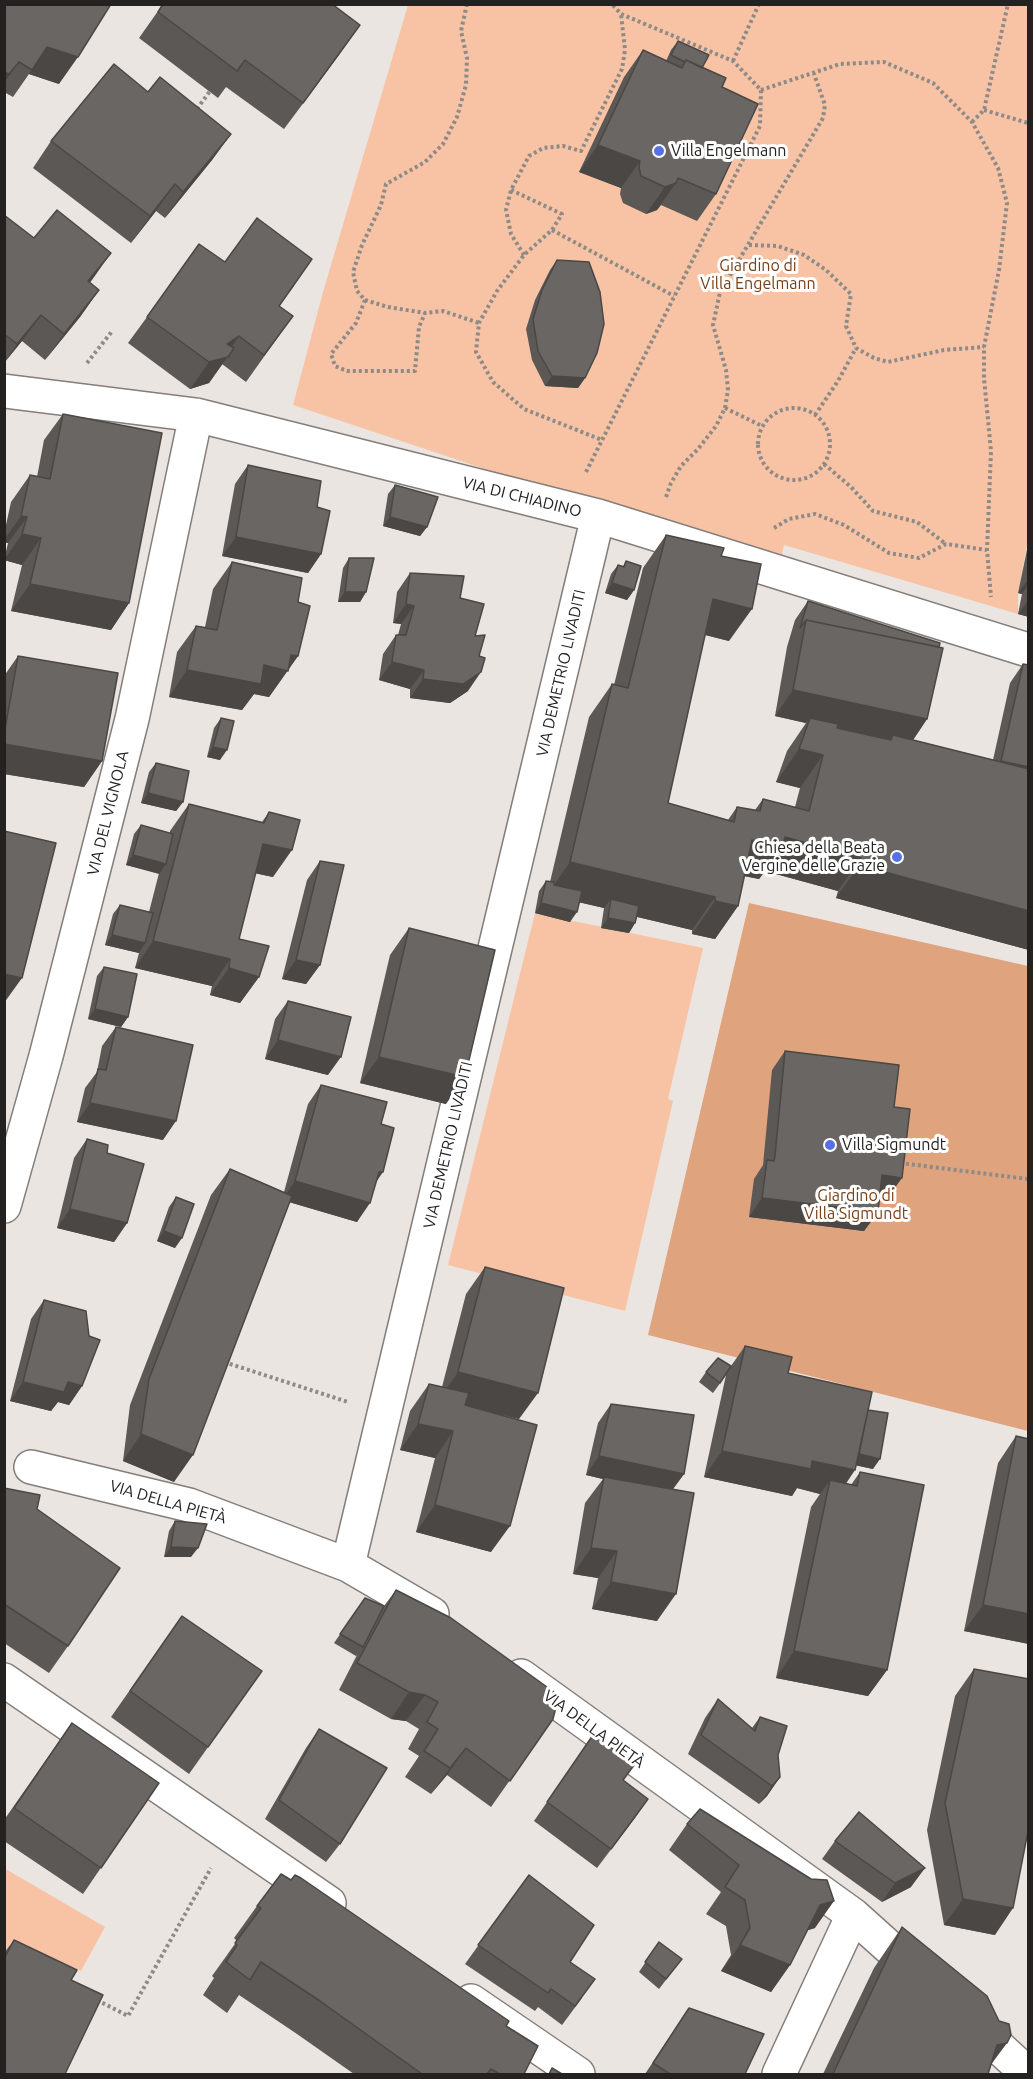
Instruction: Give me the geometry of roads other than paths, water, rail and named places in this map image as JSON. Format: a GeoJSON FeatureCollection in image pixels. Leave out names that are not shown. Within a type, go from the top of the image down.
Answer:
{"type":"FeatureCollection","features":[{"type":"Feature","properties":{"kind":"street","name":"VIA DI CHIADINO"},"geometry":{"type":"LineString","coordinates":[[4,391],[196,415],[598,516],[1029,650]]}},
{"type":"Feature","properties":{"kind":"street","name":"VIA DEL VIGNOLA"},"geometry":{"type":"LineString","coordinates":[[4,1206],[46,1056],[132,719],[196,415]]}},
{"type":"Feature","properties":{"kind":"street","name":"VIA DEMETRIO LIVADITI"},"geometry":{"type":"LineString","coordinates":[[348,1565],[598,516]]}},
{"type":"Feature","properties":{"kind":"street","name":"VIA DELLA PIETÀ"},"geometry":{"type":"LineString","coordinates":[[31,1467],[189,1505],[348,1565],[459,1630]]}},
{"type":"Feature","properties":{"kind":"street","name":"VIA DELLA PIETÀ"},"geometry":{"type":"LineString","coordinates":[[497,1659],[853,1915],[1028,2073]]}},
{"type":"Feature","properties":{"kind":"street"},"geometry":{"type":"LineString","coordinates":[[4,1680],[348,1916]]}},
{"type":"Feature","properties":{"kind":"street"},"geometry":{"type":"LineString","coordinates":[[779,2074],[853,1915]]}},
{"type":"Feature","properties":{"kind":"street"},"geometry":{"type":"LineString","coordinates":[[444,1983],[578,2074]]}},
{"type":"Feature","properties":{"kind":"place","name":"Villa Engelmann"},"geometry":{"type":"Point","coordinates":[659,151]}},
{"type":"Feature","properties":{"kind":"place","name":"Chiesa della Beata Vergine delle Grazie"},"geometry":{"type":"Point","coordinates":[897,857]}},
{"type":"Feature","properties":{"kind":"place","name":"Villa Sigmundt"},"geometry":{"type":"Point","coordinates":[830,1145]}},
{"type":"Feature","properties":{"kind":"park label","name":"Giardino di Villa Engelmann"},"geometry":{"type":"Point","coordinates":[758,275]}},
{"type":"Feature","properties":{"kind":"park label","name":"Giardino di Villa Sigmundt"},"geometry":{"type":"Point","coordinates":[856,1205]}}]}
